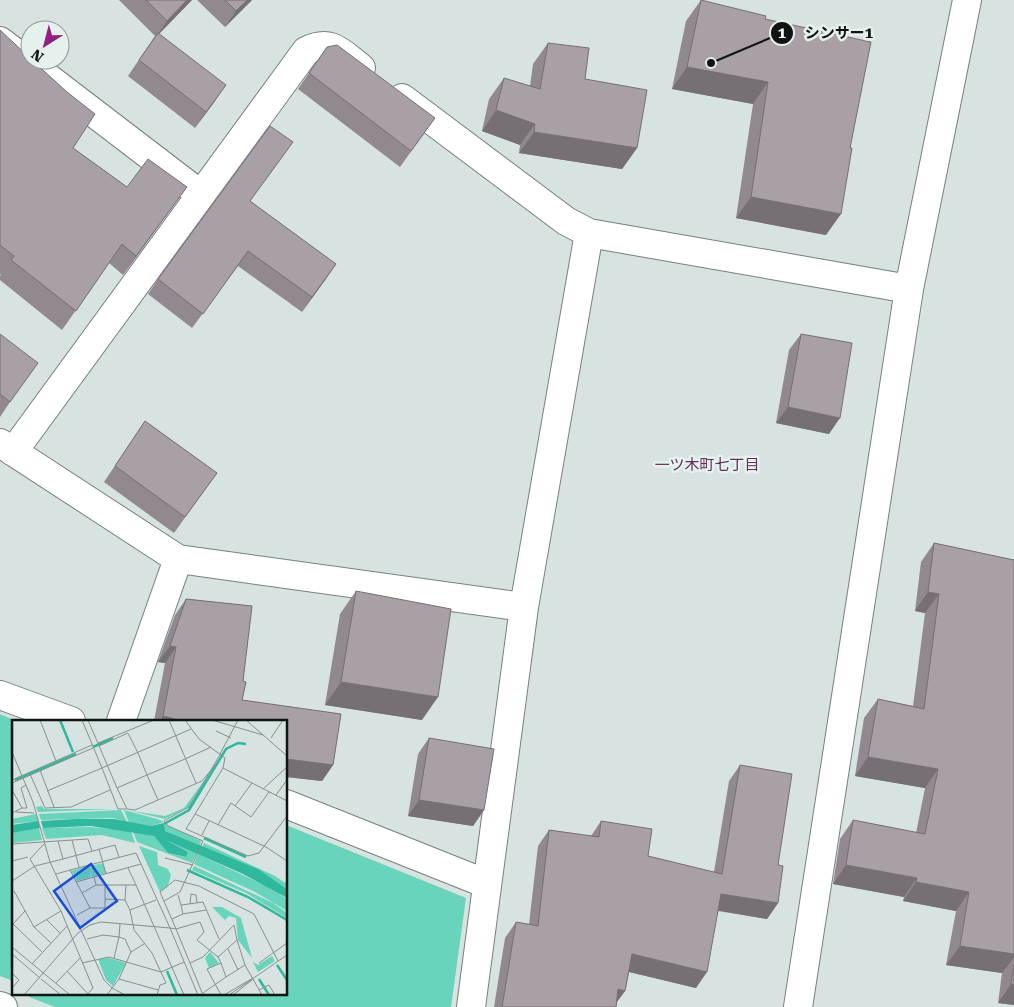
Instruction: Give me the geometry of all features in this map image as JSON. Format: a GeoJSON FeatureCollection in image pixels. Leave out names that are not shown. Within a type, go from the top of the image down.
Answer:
{"type":"FeatureCollection","features":[{"type":"Feature","properties":{"kind":"street"},"geometry":{"type":"LineString","coordinates":[[802,1007],[909,289],[967,0]]}},
{"type":"Feature","properties":{"kind":"street"},"geometry":{"type":"LineString","coordinates":[[0,41],[200,194]]}},
{"type":"Feature","properties":{"kind":"street"},"geometry":{"type":"LineString","coordinates":[[524,607],[178,559],[6,448],[200,194],[306,51],[319,45],[331,45],[566,221],[589,233],[909,289]]}},
{"type":"Feature","properties":{"kind":"street"},"geometry":{"type":"LineString","coordinates":[[471,1007],[524,607],[589,233]]}},
{"type":"Feature","properties":{"kind":"street"},"geometry":{"type":"LineString","coordinates":[[121,720],[178,559]]}},
{"type":"Feature","properties":{"kind":"street"},"geometry":{"type":"LineString","coordinates":[[0,695],[68,720]]}},
{"type":"Feature","properties":{"kind":"street"},"geometry":{"type":"LineString","coordinates":[[288,805],[487,884]]}},
{"type":"Feature","properties":{"kind":"green space"},"geometry":{"type":"Polygon","coordinates":[[[0,714],[14,720],[12,720],[12,981],[0,976],[0,714]]]}},
{"type":"Feature","properties":{"kind":"green space"},"geometry":{"type":"Polygon","coordinates":[[[288,826],[466,898],[451,1007],[55,1007],[29,997],[30,994],[288,994],[288,826]]]}},
{"type":"Feature","properties":{"kind":"building"},"geometry":{"type":"Polygon","coordinates":[[[146,0],[187,0],[167,21],[146,0]]]}},
{"type":"Feature","properties":{"kind":"building"},"geometry":{"type":"Polygon","coordinates":[[[225,0],[247,0],[236,11],[225,0]]]}},
{"type":"Feature","properties":{"kind":"building"},"geometry":{"type":"Polygon","coordinates":[[[701,0],[766,16],[765,19],[871,42],[850,148],[852,148],[841,214],[751,197],[768,82],[687,67],[701,0]]]}},
{"type":"Feature","properties":{"kind":"building"},"geometry":{"type":"Polygon","coordinates":[[[0,30],[20,49],[20,70],[43,70],[95,114],[73,148],[127,187],[148,159],[187,187],[136,256],[122,244],[76,311],[11,260],[14,256],[0,245],[0,30]]]}},
{"type":"Feature","properties":{"kind":"building"},"geometry":{"type":"Polygon","coordinates":[[[158,33],[226,85],[206,112],[139,60],[158,33]]]}},
{"type":"Feature","properties":{"kind":"building"},"geometry":{"type":"Polygon","coordinates":[[[548,43],[589,48],[585,79],[647,90],[637,148],[534,132],[535,124],[496,110],[504,78],[540,89],[548,43]]]}},
{"type":"Feature","properties":{"kind":"building"},"geometry":{"type":"Polygon","coordinates":[[[337,45],[435,118],[411,151],[309,73],[327,47],[337,45]]]}},
{"type":"Feature","properties":{"kind":"building"},"geometry":{"type":"Polygon","coordinates":[[[270,126],[293,142],[250,201],[336,264],[312,297],[248,251],[203,314],[158,279],[270,126]]]}},
{"type":"Feature","properties":{"kind":"building"},"geometry":{"type":"Polygon","coordinates":[[[0,334],[38,363],[10,402],[0,394],[0,334]]]}},
{"type":"Feature","properties":{"kind":"building"},"geometry":{"type":"Polygon","coordinates":[[[801,334],[852,343],[840,418],[788,407],[801,334]]]}},
{"type":"Feature","properties":{"kind":"building"},"geometry":{"type":"Polygon","coordinates":[[[145,421],[217,473],[185,517],[115,466],[145,421]]]}},
{"type":"Feature","properties":{"kind":"building"},"geometry":{"type":"Polygon","coordinates":[[[934,543],[1014,560],[1014,954],[960,946],[969,892],[916,882],[917,878],[846,865],[853,820],[925,834],[938,769],[868,757],[878,699],[924,709],[939,594],[928,592],[934,543]]]}},
{"type":"Feature","properties":{"kind":"building"},"geometry":{"type":"Polygon","coordinates":[[[356,591],[451,609],[438,697],[341,682],[356,591]]]}},
{"type":"Feature","properties":{"kind":"building"},"geometry":{"type":"Polygon","coordinates":[[[186,599],[252,606],[243,681],[246,682],[242,700],[341,714],[333,765],[288,759],[288,720],[179,720],[163,716],[176,647],[170,646],[186,599]]]}},
{"type":"Feature","properties":{"kind":"building"},"geometry":{"type":"Polygon","coordinates":[[[429,738],[494,749],[484,810],[419,800],[429,738]]]}},
{"type":"Feature","properties":{"kind":"building"},"geometry":{"type":"Polygon","coordinates":[[[740,765],[792,774],[778,865],[783,866],[778,903],[721,894],[707,972],[632,954],[625,991],[618,989],[616,1007],[502,1007],[516,922],[538,926],[549,830],[599,837],[601,821],[652,829],[648,856],[722,874],[740,765]]]}},
{"type":"Feature","properties":{"kind":"building"},"geometry":{"type":"Polygon","coordinates":[[[1014,965],[1014,984],[1011,984],[1014,965]]]}},
{"type":"Feature","properties":{"kind":"place","name":"シンサー1"},"geometry":{"type":"Point","coordinates":[711,63]}},
{"type":"Feature","properties":{"kind":"district","name":"一ツ木町七丁目"},"geometry":{"type":"Point","coordinates":[707,465]}}]}
